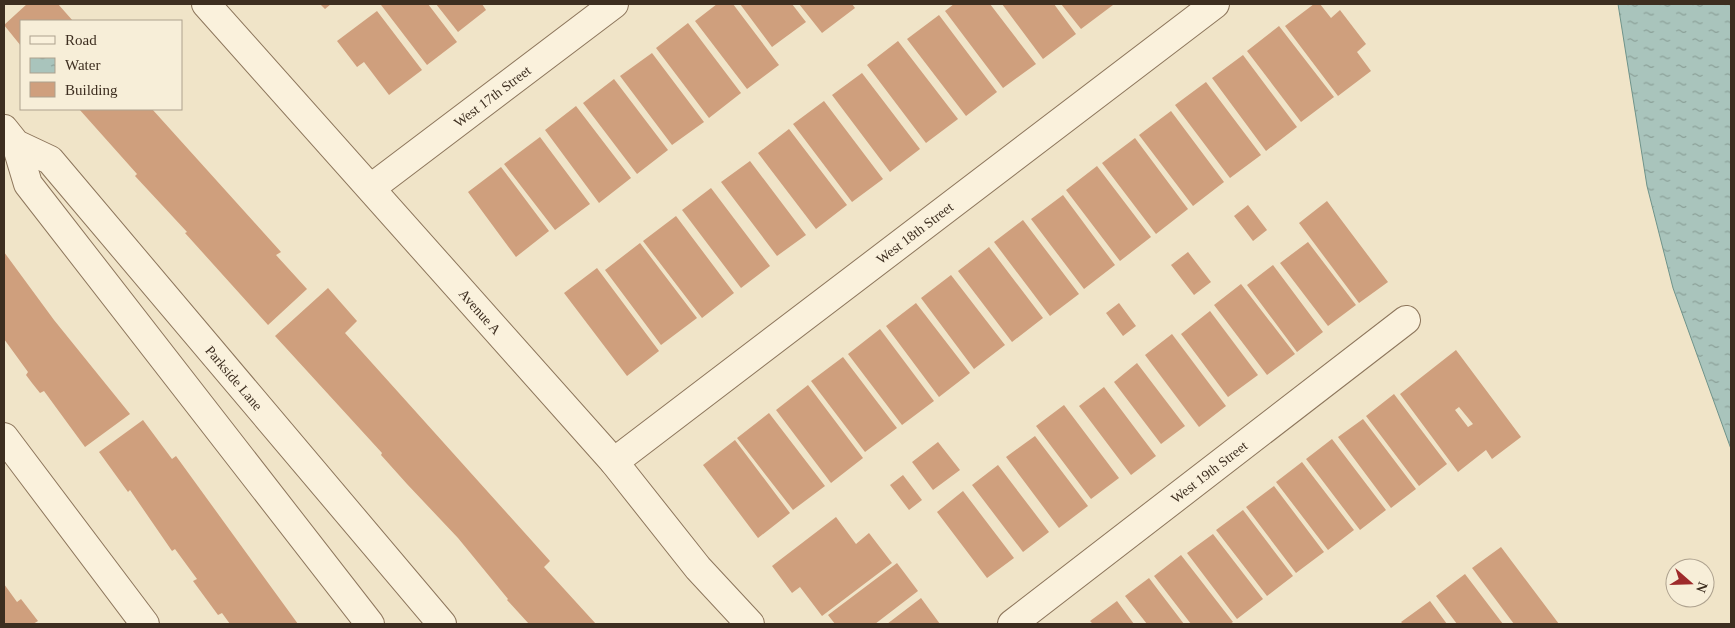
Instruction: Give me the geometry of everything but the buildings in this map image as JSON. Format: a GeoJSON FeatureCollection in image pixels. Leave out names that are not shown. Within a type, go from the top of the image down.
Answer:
{"type":"FeatureCollection","features":[{"type":"Feature","properties":{"kind":"street","name":"Avenue A"},"geometry":{"type":"LineString","coordinates":[[206,4],[614,462],[698,568],[750,624]]}},
{"type":"Feature","properties":{"kind":"street","name":"West 17th Street"},"geometry":{"type":"LineString","coordinates":[[371,188],[614,4]]}},
{"type":"Feature","properties":{"kind":"street","name":"West 18th Street"},"geometry":{"type":"LineString","coordinates":[[614,462],[1215,4]]}},
{"type":"Feature","properties":{"kind":"street","name":"Parkside Lane"},"geometry":{"type":"LineString","coordinates":[[10,136],[28,184],[370,624]]}},
{"type":"Feature","properties":{"kind":"street","name":"Parkside Lane"},"geometry":{"type":"LineString","coordinates":[[10,136],[50,160],[442,624]]}},
{"type":"Feature","properties":{"kind":"street","name":"West 19th Street"},"geometry":{"type":"LineString","coordinates":[[1012,624],[1406,320]]}},
{"type":"Feature","properties":{"kind":"street"},"geometry":{"type":"LineString","coordinates":[[4,438],[145,624]]}},
{"type":"Feature","properties":{"kind":"water"},"geometry":{"type":"Polygon","coordinates":[[[1618,4],[1731,4],[1731,449],[1673,288],[1647,186],[1618,4]]]}}]}
